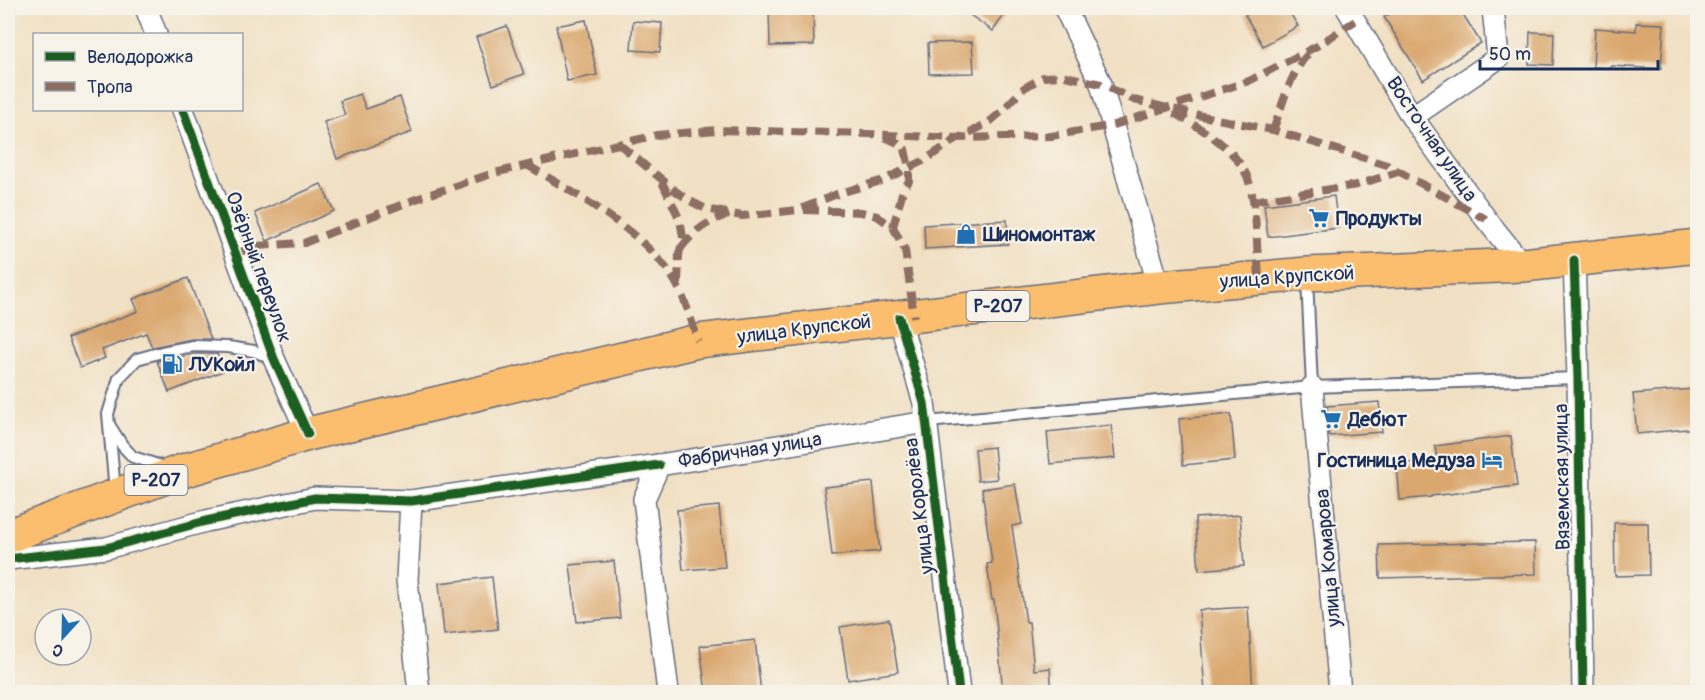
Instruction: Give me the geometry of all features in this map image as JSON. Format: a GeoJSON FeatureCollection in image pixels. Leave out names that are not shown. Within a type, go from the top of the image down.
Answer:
{"type":"FeatureCollection","features":[{"type":"Feature","properties":{"kind":"main road","name":"улица Крупской"},"geometry":{"type":"LineString","coordinates":[[8,536],[179,472],[308,434],[698,341],[1159,287],[1307,274],[1524,265],[1698,246]]}},
{"type":"Feature","properties":{"kind":"street"},"geometry":{"type":"LineString","coordinates":[[146,8],[156,33]]}},
{"type":"Feature","properties":{"kind":"street"},"geometry":{"type":"LineString","coordinates":[[1065,8],[1101,84],[1159,287]]}},
{"type":"Feature","properties":{"kind":"street","name":"Восточная улица"},"geometry":{"type":"LineString","coordinates":[[1347,8],[1412,117],[1486,219],[1524,265]]}},
{"type":"Feature","properties":{"kind":"street"},"geometry":{"type":"LineString","coordinates":[[1412,117],[1498,58],[1493,8]]}},
{"type":"Feature","properties":{"kind":"street","name":"Озёрный переулок"},"geometry":{"type":"LineString","coordinates":[[183,111],[274,359],[308,434]]}},
{"type":"Feature","properties":{"kind":"street","name":"Вяземская улица"},"geometry":{"type":"LineString","coordinates":[[1574,260],[1584,693]]}},
{"type":"Feature","properties":{"kind":"street","name":"улица Королёва"},"geometry":{"type":"LineString","coordinates":[[899,318],[924,403],[959,693]]}},
{"type":"Feature","properties":{"kind":"street","name":"улица Комарова"},"geometry":{"type":"LineString","coordinates":[[1312,387],[1340,693]]}},
{"type":"Feature","properties":{"kind":"street","name":"Фабричная улица"},"geometry":{"type":"LineString","coordinates":[[668,693],[645,499],[659,465],[927,422]]}},
{"type":"Feature","properties":{"kind":"street"},"geometry":{"type":"LineString","coordinates":[[8,559],[106,548],[206,520],[315,498],[411,501],[659,465]]}},
{"type":"Feature","properties":{"kind":"street"},"geometry":{"type":"LineString","coordinates":[[411,501],[407,580],[419,693]]}},
{"type":"Feature","properties":{"kind":"lane"},"geometry":{"type":"LineString","coordinates":[[1307,274],[1312,387]]}},
{"type":"Feature","properties":{"kind":"lane"},"geometry":{"type":"LineString","coordinates":[[115,495],[108,414],[119,378],[137,359],[193,346],[228,347],[254,351],[274,359]]}},
{"type":"Feature","properties":{"kind":"lane"},"geometry":{"type":"LineString","coordinates":[[927,422],[1312,387],[1578,378]]}},
{"type":"Feature","properties":{"kind":"lane"},"geometry":{"type":"LineString","coordinates":[[108,414],[115,435],[133,457],[179,472]]}},
{"type":"Feature","properties":{"kind":"building"},"geometry":{"type":"Polygon","coordinates":[[[813,8],[814,45],[770,46],[769,9],[813,8]]]}},
{"type":"Feature","properties":{"kind":"building"},"geometry":{"type":"Polygon","coordinates":[[[960,8],[1009,8],[993,31],[960,8]]]}},
{"type":"Feature","properties":{"kind":"building"},"geometry":{"type":"Polygon","coordinates":[[[1258,8],[1287,8],[1298,26],[1263,46],[1245,15],[1258,8]]]}},
{"type":"Feature","properties":{"kind":"building"},"geometry":{"type":"Polygon","coordinates":[[[1400,8],[1459,8],[1481,43],[1423,80],[1384,17],[1400,8]]]}},
{"type":"Feature","properties":{"kind":"building"},"geometry":{"type":"Polygon","coordinates":[[[586,20],[597,75],[567,81],[556,26],[586,20]]]}},
{"type":"Feature","properties":{"kind":"building"},"geometry":{"type":"Polygon","coordinates":[[[633,21],[662,23],[660,52],[631,50],[633,21]]]}},
{"type":"Feature","properties":{"kind":"building"},"geometry":{"type":"Polygon","coordinates":[[[1636,23],[1664,24],[1661,69],[1593,67],[1595,28],[1636,31],[1636,23]]]}},
{"type":"Feature","properties":{"kind":"building"},"geometry":{"type":"Polygon","coordinates":[[[507,26],[524,74],[493,85],[476,37],[507,26]]]}},
{"type":"Feature","properties":{"kind":"building"},"geometry":{"type":"Polygon","coordinates":[[[1530,32],[1554,33],[1553,65],[1529,64],[1530,32]]]}},
{"type":"Feature","properties":{"kind":"building"},"geometry":{"type":"Polygon","coordinates":[[[972,42],[974,73],[929,74],[928,43],[972,42]]]}},
{"type":"Feature","properties":{"kind":"building"},"geometry":{"type":"Polygon","coordinates":[[[360,94],[366,109],[400,97],[412,132],[337,159],[324,122],[345,115],[340,101],[360,94]]]}},
{"type":"Feature","properties":{"kind":"building"},"geometry":{"type":"Polygon","coordinates":[[[321,184],[334,211],[267,241],[255,213],[321,184]]]}},
{"type":"Feature","properties":{"kind":"building"},"geometry":{"type":"Polygon","coordinates":[[[1334,196],[1338,228],[1268,237],[1264,205],[1334,196]]]}},
{"type":"Feature","properties":{"kind":"building"},"geometry":{"type":"Polygon","coordinates":[[[1007,220],[1008,244],[925,249],[924,225],[1007,220]]]}},
{"type":"Feature","properties":{"kind":"building"},"geometry":{"type":"Polygon","coordinates":[[[188,278],[211,339],[192,339],[152,347],[146,333],[102,350],[105,358],[80,368],[68,338],[138,311],[133,299],[188,278]]]}},
{"type":"Feature","properties":{"kind":"building"},"geometry":{"type":"Polygon","coordinates":[[[194,354],[217,354],[223,371],[169,392],[157,361],[194,354]]]}},
{"type":"Feature","properties":{"kind":"building"},"geometry":{"type":"Polygon","coordinates":[[[1693,389],[1697,428],[1637,434],[1633,394],[1693,389]]]}},
{"type":"Feature","properties":{"kind":"building"},"geometry":{"type":"Polygon","coordinates":[[[1379,402],[1382,432],[1329,436],[1327,406],[1379,402]]]}},
{"type":"Feature","properties":{"kind":"building"},"geometry":{"type":"Polygon","coordinates":[[[1231,414],[1235,460],[1183,465],[1179,419],[1231,414]]]}},
{"type":"Feature","properties":{"kind":"building"},"geometry":{"type":"Polygon","coordinates":[[[1111,425],[1115,458],[1050,464],[1047,432],[1111,425]]]}},
{"type":"Feature","properties":{"kind":"building"},"geometry":{"type":"Polygon","coordinates":[[[1511,436],[1517,486],[1400,500],[1397,464],[1437,460],[1435,446],[1511,436]]]}},
{"type":"Feature","properties":{"kind":"building"},"geometry":{"type":"Polygon","coordinates":[[[994,447],[997,479],[978,481],[975,449],[994,447]]]}},
{"type":"Feature","properties":{"kind":"building"},"geometry":{"type":"Polygon","coordinates":[[[873,482],[880,551],[832,556],[824,487],[873,482]]]}},
{"type":"Feature","properties":{"kind":"building"},"geometry":{"type":"Polygon","coordinates":[[[1015,484],[1022,524],[1012,526],[1026,622],[1029,622],[1034,670],[1050,668],[1052,693],[1003,693],[994,600],[992,600],[987,564],[992,563],[982,489],[1015,484]]]}},
{"type":"Feature","properties":{"kind":"building"},"geometry":{"type":"Polygon","coordinates":[[[719,506],[725,567],[683,570],[677,510],[719,506]]]}},
{"type":"Feature","properties":{"kind":"building"},"geometry":{"type":"Polygon","coordinates":[[[1240,515],[1244,566],[1199,570],[1195,518],[1240,515]]]}},
{"type":"Feature","properties":{"kind":"building"},"geometry":{"type":"Polygon","coordinates":[[[1614,523],[1648,523],[1649,575],[1615,576],[1614,523]]]}},
{"type":"Feature","properties":{"kind":"building"},"geometry":{"type":"Polygon","coordinates":[[[1535,542],[1536,574],[1380,578],[1379,545],[1535,542]]]}},
{"type":"Feature","properties":{"kind":"building"},"geometry":{"type":"Polygon","coordinates":[[[614,561],[620,618],[577,622],[570,565],[614,561]]]}},
{"type":"Feature","properties":{"kind":"building"},"geometry":{"type":"Polygon","coordinates":[[[492,577],[498,629],[444,635],[439,583],[492,577]]]}},
{"type":"Feature","properties":{"kind":"building"},"geometry":{"type":"Polygon","coordinates":[[[1248,607],[1253,693],[1205,693],[1199,610],[1248,607]]]}},
{"type":"Feature","properties":{"kind":"building"},"geometry":{"type":"Polygon","coordinates":[[[889,619],[898,672],[848,680],[840,627],[889,619]]]}},
{"type":"Feature","properties":{"kind":"building"},"geometry":{"type":"Polygon","coordinates":[[[755,640],[761,693],[706,693],[700,646],[755,640]]]}},
{"type":"Feature","properties":{"kind":"marked path"},"geometry":{"type":"LineString","coordinates":[[235,254],[256,246],[304,243],[416,199],[494,173],[657,135],[717,130],[958,138],[1051,136],[1114,125],[1249,81],[1317,46],[1355,21]]}},
{"type":"Feature","properties":{"kind":"marked path"},"geometry":{"type":"LineString","coordinates":[[1273,130],[1292,78],[1310,52]]}},
{"type":"Feature","properties":{"kind":"marked path"},"geometry":{"type":"LineString","coordinates":[[619,144],[677,192],[706,209],[742,216],[798,210],[837,194],[884,180],[923,161],[958,138],[987,124],[1024,88],[1043,77],[1065,76],[1101,84],[1134,100],[1273,130],[1387,165],[1486,219]]}},
{"type":"Feature","properties":{"kind":"marked path"},"geometry":{"type":"LineString","coordinates":[[1174,113],[1223,145],[1245,172],[1254,208],[1259,278]]}},
{"type":"Feature","properties":{"kind":"marked path"},"geometry":{"type":"LineString","coordinates":[[885,137],[905,149],[909,168],[909,181],[903,190],[893,227]]}},
{"type":"Feature","properties":{"kind":"marked path"},"geometry":{"type":"LineString","coordinates":[[527,165],[610,217],[649,249],[677,285],[698,341]]}},
{"type":"Feature","properties":{"kind":"marked path"},"geometry":{"type":"LineString","coordinates":[[1253,201],[1357,185],[1398,172]]}},
{"type":"Feature","properties":{"kind":"marked path"},"geometry":{"type":"LineString","coordinates":[[662,182],[680,220],[683,237],[679,255],[678,285]]}},
{"type":"Feature","properties":{"kind":"marked path"},"geometry":{"type":"LineString","coordinates":[[804,210],[861,212],[877,216],[893,227],[905,250],[914,317]]}},
{"type":"Feature","properties":{"kind":"marked path"},"geometry":{"type":"LineString","coordinates":[[681,248],[702,227],[729,214]]}},
{"type":"Feature","properties":{"kind":"cycle path"},"geometry":{"type":"LineString","coordinates":[[183,111],[274,359],[308,434]]}},
{"type":"Feature","properties":{"kind":"cycle path"},"geometry":{"type":"LineString","coordinates":[[1574,260],[1583,692]]}},
{"type":"Feature","properties":{"kind":"cycle path"},"geometry":{"type":"LineString","coordinates":[[899,318],[924,403],[959,692]]}},
{"type":"Feature","properties":{"kind":"cycle path"},"geometry":{"type":"LineString","coordinates":[[8,559],[106,548],[206,521],[315,498],[411,501],[659,465]]}},
{"type":"Feature","properties":{"kind":"place","name":"Продукты"},"geometry":{"type":"Point","coordinates":[1319,218]}},
{"type":"Feature","properties":{"kind":"place","name":"Шиномонтаж"},"geometry":{"type":"Point","coordinates":[966,234]}},
{"type":"Feature","properties":{"kind":"place","name":"ЛУКойл"},"geometry":{"type":"Point","coordinates":[172,364]}},
{"type":"Feature","properties":{"kind":"place","name":"Дебют"},"geometry":{"type":"Point","coordinates":[1331,419]}},
{"type":"Feature","properties":{"kind":"place","name":"Гостиница Медуза"},"geometry":{"type":"Point","coordinates":[1492,460]}}]}
